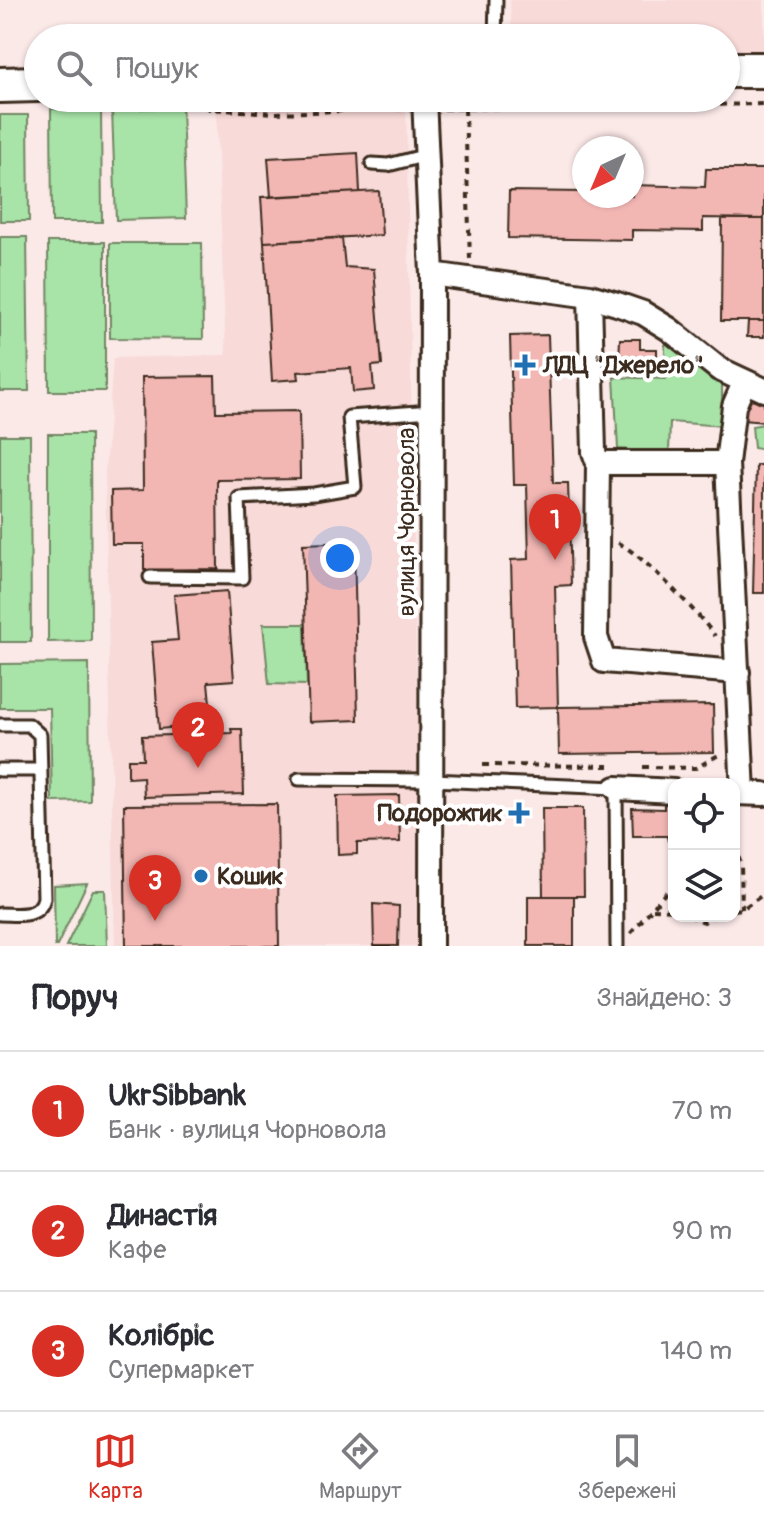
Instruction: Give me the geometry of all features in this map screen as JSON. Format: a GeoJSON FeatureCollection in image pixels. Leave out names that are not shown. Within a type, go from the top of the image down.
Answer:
{"type":"FeatureCollection","features":[{"type":"Feature","properties":{"kind":"main road"},"geometry":{"type":"LineString","coordinates":[[740,70],[764,70]]}},
{"type":"Feature","properties":{"kind":"main road"},"geometry":{"type":"LineString","coordinates":[[0,85],[24,90]]}},
{"type":"Feature","properties":{"kind":"street","name":"вулиця Чорновола"},"geometry":{"type":"LineString","coordinates":[[425,112],[432,274],[431,946]]}},
{"type":"Feature","properties":{"kind":"street"},"geometry":{"type":"LineString","coordinates":[[432,274],[590,296],[643,313],[669,329],[719,369],[754,386],[734,406],[727,463],[747,793]]}},
{"type":"Feature","properties":{"kind":"street"},"geometry":{"type":"LineString","coordinates":[[590,296],[594,452],[598,463],[596,637],[604,661],[738,672]]}},
{"type":"Feature","properties":{"kind":"street"},"geometry":{"type":"LineString","coordinates":[[598,463],[727,463]]}},
{"type":"Feature","properties":{"kind":"street"},"geometry":{"type":"LineString","coordinates":[[616,777],[668,790]]}},
{"type":"Feature","properties":{"kind":"lane"},"geometry":{"type":"LineString","coordinates":[[495,24],[496,0]]}},
{"type":"Feature","properties":{"kind":"lane"},"geometry":{"type":"LineString","coordinates":[[372,164],[388,165],[427,155]]}},
{"type":"Feature","properties":{"kind":"lane"},"geometry":{"type":"LineString","coordinates":[[150,577],[242,578],[239,498],[314,494],[355,487],[349,417],[432,411]]}},
{"type":"Feature","properties":{"kind":"lane"},"geometry":{"type":"LineString","coordinates":[[0,725],[29,725],[36,728],[41,739],[43,902],[33,913],[0,914]]}},
{"type":"Feature","properties":{"kind":"lane"},"geometry":{"type":"LineString","coordinates":[[0,770],[41,770]]}},
{"type":"Feature","properties":{"kind":"lane"},"geometry":{"type":"LineString","coordinates":[[299,779],[616,777],[622,942]]}},
{"type":"Feature","properties":{"kind":"path"},"geometry":{"type":"LineString","coordinates":[[740,104],[764,104]]}},
{"type":"Feature","properties":{"kind":"path"},"geometry":{"type":"LineString","coordinates":[[258,112],[290,112]]}},
{"type":"Feature","properties":{"kind":"path"},"geometry":{"type":"LineString","coordinates":[[597,537],[623,544],[638,556],[688,605],[716,638]]}},
{"type":"Feature","properties":{"kind":"path"},"geometry":{"type":"LineString","coordinates":[[630,766],[696,768],[725,751]]}},
{"type":"Feature","properties":{"kind":"path"},"geometry":{"type":"LineString","coordinates":[[480,765],[616,777]]}},
{"type":"Feature","properties":{"kind":"path"},"geometry":{"type":"LineString","coordinates":[[736,850],[741,864],[742,909]]}},
{"type":"Feature","properties":{"kind":"path"},"geometry":{"type":"LineString","coordinates":[[622,942],[668,890]]}},
{"type":"Feature","properties":{"kind":"path"},"geometry":{"type":"LineString","coordinates":[[742,909],[764,894]]}},
{"type":"Feature","properties":{"kind":"path"},"geometry":{"type":"LineString","coordinates":[[653,909],[668,910]]}},
{"type":"Feature","properties":{"kind":"shaded area"},"geometry":{"type":"Polygon","coordinates":[[[510,0],[764,0],[764,57],[740,58],[740,24],[511,24],[510,0]]]}},
{"type":"Feature","properties":{"kind":"shaded area"},"geometry":{"type":"Polygon","coordinates":[[[216,112],[406,112],[421,946],[115,946],[105,473],[113,358],[226,355],[216,112]]]}},
{"type":"Feature","properties":{"kind":"green space"},"geometry":{"type":"Polygon","coordinates":[[[51,112],[101,112],[102,222],[52,222],[51,112]]]}},
{"type":"Feature","properties":{"kind":"green space"},"geometry":{"type":"Polygon","coordinates":[[[112,112],[182,112],[186,218],[116,220],[112,112]]]}},
{"type":"Feature","properties":{"kind":"green space"},"geometry":{"type":"Polygon","coordinates":[[[0,115],[28,115],[29,221],[0,221],[0,115]]]}},
{"type":"Feature","properties":{"kind":"green space"},"geometry":{"type":"Polygon","coordinates":[[[0,237],[27,237],[29,391],[0,391],[0,237]]]}},
{"type":"Feature","properties":{"kind":"green space"},"geometry":{"type":"Polygon","coordinates":[[[48,242],[105,242],[105,391],[49,391],[48,242]]]}},
{"type":"Feature","properties":{"kind":"green space"},"geometry":{"type":"Polygon","coordinates":[[[110,243],[202,243],[203,339],[110,338],[110,243]]]}},
{"type":"Feature","properties":{"kind":"green space"},"geometry":{"type":"Polygon","coordinates":[[[665,340],[722,385],[722,426],[670,422],[669,453],[618,449],[614,377],[665,379],[665,340]]]}},
{"type":"Feature","properties":{"kind":"green space"},"geometry":{"type":"Polygon","coordinates":[[[764,424],[764,450],[754,448],[752,426],[764,424]]]}},
{"type":"Feature","properties":{"kind":"green space"},"geometry":{"type":"Polygon","coordinates":[[[48,434],[90,434],[91,641],[48,642],[48,434]]]}},
{"type":"Feature","properties":{"kind":"green space"},"geometry":{"type":"Polygon","coordinates":[[[0,435],[30,435],[31,642],[0,642],[0,435]]]}},
{"type":"Feature","properties":{"kind":"green space"},"geometry":{"type":"Polygon","coordinates":[[[263,624],[305,624],[307,685],[269,684],[263,624]]]}},
{"type":"Feature","properties":{"kind":"green space"},"geometry":{"type":"Polygon","coordinates":[[[89,663],[90,801],[52,802],[50,708],[0,708],[0,664],[89,663]]]}},
{"type":"Feature","properties":{"kind":"green space"},"geometry":{"type":"Polygon","coordinates":[[[87,883],[57,946],[55,946],[54,885],[87,883]]]}},
{"type":"Feature","properties":{"kind":"green space"},"geometry":{"type":"Polygon","coordinates":[[[93,890],[105,890],[107,946],[66,946],[93,890]]]}},
{"type":"Feature","properties":{"kind":"building"},"geometry":{"type":"Polygon","coordinates":[[[358,153],[360,192],[271,197],[268,158],[358,153]]]}},
{"type":"Feature","properties":{"kind":"building"},"geometry":{"type":"Polygon","coordinates":[[[706,169],[764,169],[764,219],[703,218],[703,231],[632,230],[632,240],[508,238],[509,191],[572,192],[572,208],[644,208],[644,185],[705,187],[706,169]]]}},
{"type":"Feature","properties":{"kind":"building"},"geometry":{"type":"Polygon","coordinates":[[[379,191],[382,235],[264,242],[261,197],[379,191]]]}},
{"type":"Feature","properties":{"kind":"building"},"geometry":{"type":"Polygon","coordinates":[[[722,219],[764,219],[764,321],[721,321],[722,219]]]}},
{"type":"Feature","properties":{"kind":"building"},"geometry":{"type":"Polygon","coordinates":[[[342,238],[345,267],[374,269],[382,365],[372,366],[374,390],[353,392],[351,368],[298,372],[299,379],[272,381],[264,242],[342,238]]]}},
{"type":"Feature","properties":{"kind":"building"},"geometry":{"type":"Polygon","coordinates":[[[748,321],[764,321],[764,337],[747,337],[748,321]]]}},
{"type":"Feature","properties":{"kind":"building"},"geometry":{"type":"Polygon","coordinates":[[[548,335],[553,483],[568,483],[571,585],[555,586],[558,707],[515,708],[511,560],[529,559],[527,485],[514,485],[510,336],[548,335]]]}},
{"type":"Feature","properties":{"kind":"building"},"geometry":{"type":"Polygon","coordinates":[[[620,339],[640,339],[640,349],[657,349],[657,370],[627,370],[627,362],[619,362],[620,339]]]}},
{"type":"Feature","properties":{"kind":"building"},"geometry":{"type":"Polygon","coordinates":[[[215,376],[216,412],[299,411],[300,479],[217,480],[218,569],[144,570],[144,544],[112,544],[111,491],[143,490],[142,377],[215,376]]]}},
{"type":"Feature","properties":{"kind":"building"},"geometry":{"type":"Polygon","coordinates":[[[745,399],[764,400],[764,422],[743,420],[745,399]]]}},
{"type":"Feature","properties":{"kind":"building"},"geometry":{"type":"Polygon","coordinates":[[[756,465],[764,465],[764,593],[753,593],[756,465]]]}},
{"type":"Feature","properties":{"kind":"building"},"geometry":{"type":"Polygon","coordinates":[[[354,542],[358,720],[309,722],[303,544],[354,542]]]}},
{"type":"Feature","properties":{"kind":"building"},"geometry":{"type":"Polygon","coordinates":[[[227,591],[234,680],[208,682],[212,724],[159,729],[152,642],[178,640],[174,595],[227,591]]]}},
{"type":"Feature","properties":{"kind":"building"},"geometry":{"type":"Polygon","coordinates":[[[713,705],[714,752],[559,754],[558,707],[713,705]]]}},
{"type":"Feature","properties":{"kind":"building"},"geometry":{"type":"Polygon","coordinates":[[[231,729],[242,729],[244,794],[144,797],[143,777],[128,778],[128,759],[143,759],[142,736],[232,733],[231,729]]]}},
{"type":"Feature","properties":{"kind":"building"},"geometry":{"type":"Polygon","coordinates":[[[399,795],[400,842],[357,843],[357,854],[338,855],[337,796],[399,795]]]}},
{"type":"Feature","properties":{"kind":"building","name":"Кошик"},"geometry":{"type":"Polygon","coordinates":[[[277,804],[279,946],[126,946],[124,805],[277,804]]]}},
{"type":"Feature","properties":{"kind":"building"},"geometry":{"type":"Polygon","coordinates":[[[664,804],[668,804],[668,841],[667,836],[633,836],[632,808],[664,809],[664,804]]]}},
{"type":"Feature","properties":{"kind":"building"},"geometry":{"type":"Polygon","coordinates":[[[542,808],[583,808],[584,896],[543,896],[542,808]]]}},
{"type":"Feature","properties":{"kind":"building"},"geometry":{"type":"Polygon","coordinates":[[[528,896],[574,896],[574,946],[528,946],[528,896]]]}},
{"type":"Feature","properties":{"kind":"building"},"geometry":{"type":"Polygon","coordinates":[[[373,904],[399,906],[398,946],[374,946],[373,904]]]}},
{"type":"Feature","properties":{"kind":"place","name":"ЛДЦ \"Джерело\""},"geometry":{"type":"Point","coordinates":[525,365]}},
{"type":"Feature","properties":{"kind":"place","name":"UkrSibbank"},"geometry":{"type":"Point","coordinates":[555,560]}},
{"type":"Feature","properties":{"kind":"place","name":"Династія"},"geometry":{"type":"Point","coordinates":[198,768]}},
{"type":"Feature","properties":{"kind":"place","name":"Подорожгик"},"geometry":{"type":"Point","coordinates":[519,813]}},
{"type":"Feature","properties":{"kind":"place","name":"Кошик"},"geometry":{"type":"Point","coordinates":[201,876]}},
{"type":"Feature","properties":{"kind":"place","name":"Колібріс"},"geometry":{"type":"Point","coordinates":[155,921]}}]}
